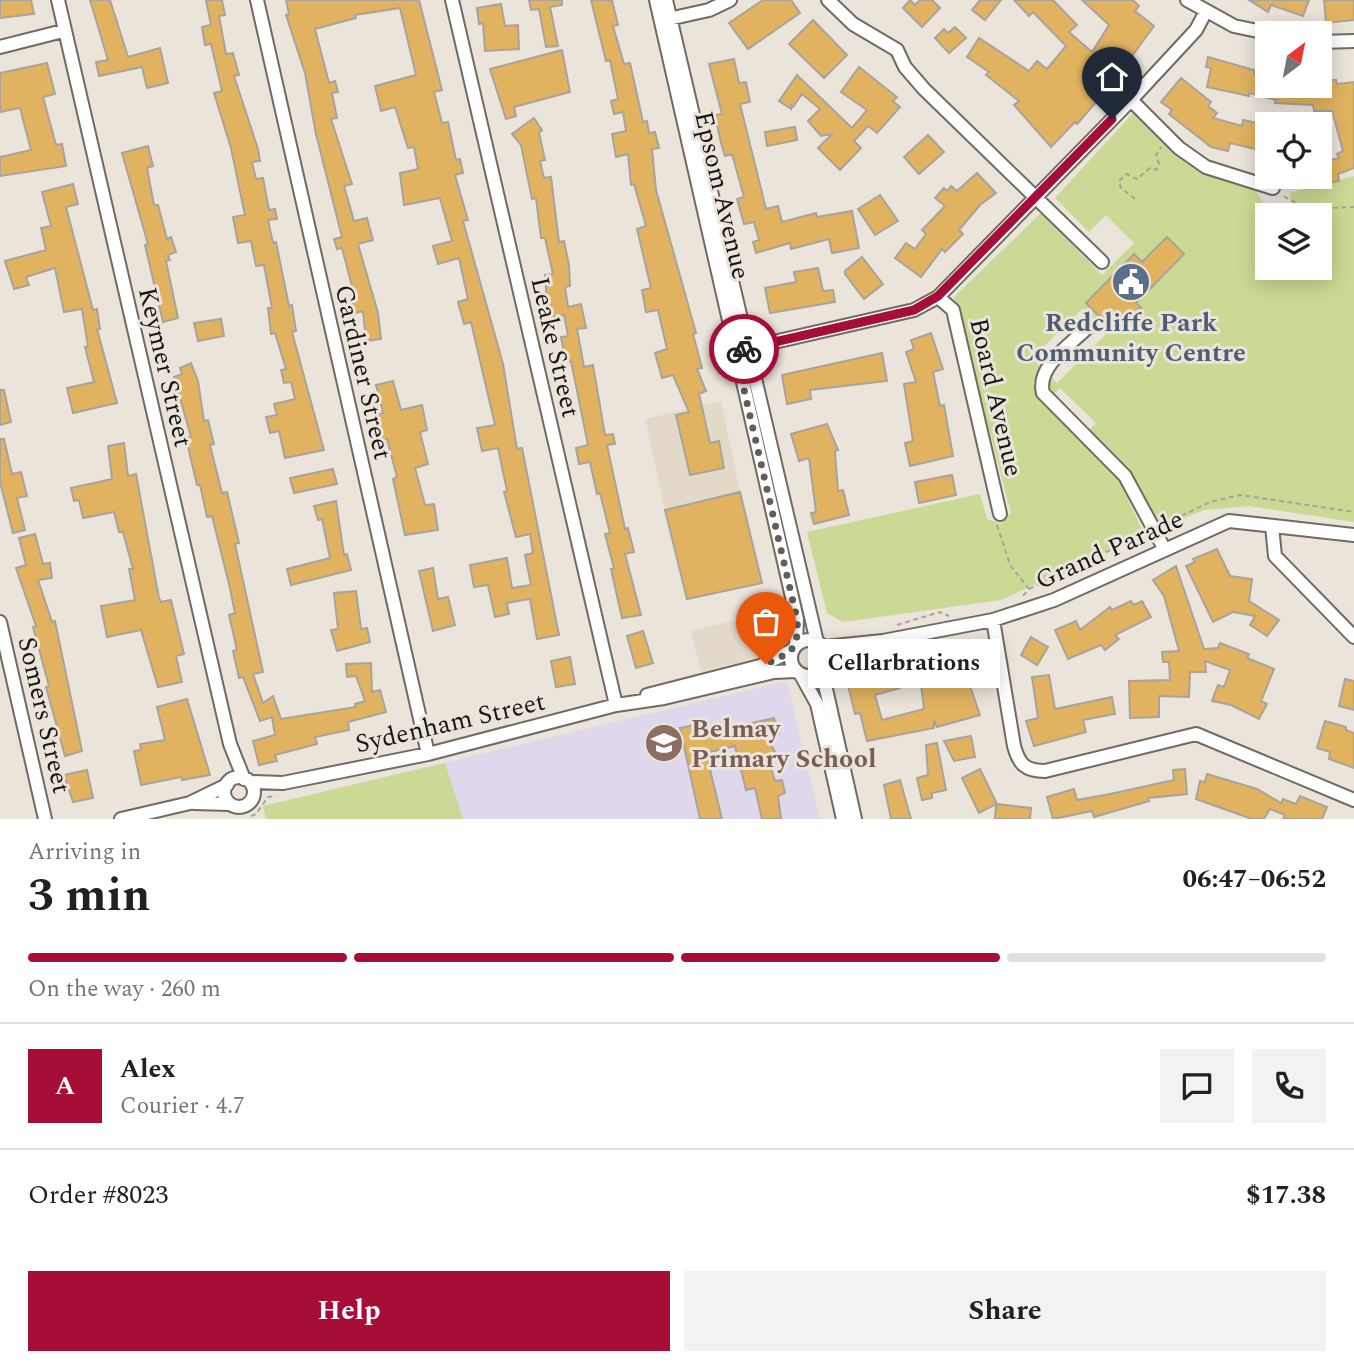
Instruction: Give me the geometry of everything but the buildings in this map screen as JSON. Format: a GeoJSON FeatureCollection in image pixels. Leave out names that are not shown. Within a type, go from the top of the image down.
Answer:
{"type":"FeatureCollection","features":[{"type":"Feature","properties":{"kind":"street","name":"Keymer Street"},"geometry":{"type":"LineString","coordinates":[[58,0],[63,32],[230,744],[247,780]]}},
{"type":"Feature","properties":{"kind":"street","name":"Gardiner Street"},"geometry":{"type":"LineString","coordinates":[[257,0],[428,754]]}},
{"type":"Feature","properties":{"kind":"street","name":"Leake Street"},"geometry":{"type":"LineString","coordinates":[[452,0],[621,703]]}},
{"type":"Feature","properties":{"kind":"street","name":"Epsom Avenue"},"geometry":{"type":"LineString","coordinates":[[656,0],[666,20]]}},
{"type":"Feature","properties":{"kind":"street","name":"Epsom Avenue"},"geometry":{"type":"LineString","coordinates":[[666,0],[666,20],[797,619],[794,648]]}},
{"type":"Feature","properties":{"kind":"street"},"geometry":{"type":"LineString","coordinates":[[666,20],[709,10],[730,0]]}},
{"type":"Feature","properties":{"kind":"street"},"geometry":{"type":"LineString","coordinates":[[828,0],[853,24],[897,50],[905,67],[924,89],[1102,262]]}},
{"type":"Feature","properties":{"kind":"street"},"geometry":{"type":"LineString","coordinates":[[1187,0],[1206,13],[1234,26],[1255,30]]}},
{"type":"Feature","properties":{"kind":"street"},"geometry":{"type":"LineString","coordinates":[[740,350],[914,310],[938,296],[1131,100],[1196,30],[1206,13]]}},
{"type":"Feature","properties":{"kind":"street"},"geometry":{"type":"LineString","coordinates":[[0,47],[63,32]]}},
{"type":"Feature","properties":{"kind":"street"},"geometry":{"type":"LineString","coordinates":[[1332,42],[1354,41]]}},
{"type":"Feature","properties":{"kind":"street"},"geometry":{"type":"LineString","coordinates":[[1131,100],[1178,148],[1206,167],[1255,182]]}},
{"type":"Feature","properties":{"kind":"street","name":"Board Avenue"},"geometry":{"type":"LineString","coordinates":[[938,296],[953,310],[1000,514]]}},
{"type":"Feature","properties":{"kind":"street"},"geometry":{"type":"LineString","coordinates":[[1088,327],[1045,371],[1040,382],[1043,393],[1125,476],[1165,550]]}},
{"type":"Feature","properties":{"kind":"street","name":"Epsom Avenue"},"geometry":{"type":"LineString","coordinates":[[740,350],[820,644]]}},
{"type":"Feature","properties":{"kind":"street","name":"Grand Parade"},"geometry":{"type":"LineString","coordinates":[[820,644],[883,641],[993,620],[1054,600],[1228,521],[1354,534]]}},
{"type":"Feature","properties":{"kind":"street"},"geometry":{"type":"LineString","coordinates":[[1272,526],[1275,556],[1354,637]]}},
{"type":"Feature","properties":{"kind":"street"},"geometry":{"type":"LineString","coordinates":[[993,620],[1014,746],[1018,761],[1024,767],[1045,771],[1196,734],[1354,800]]}},
{"type":"Feature","properties":{"kind":"street","name":"Somers Street"},"geometry":{"type":"LineString","coordinates":[[0,622],[45,819]]}},
{"type":"Feature","properties":{"kind":"street"},"geometry":{"type":"LineString","coordinates":[[844,819],[817,704],[791,661],[794,648],[806,640],[820,644],[827,655],[824,669],[855,819]]}},
{"type":"Feature","properties":{"kind":"street","name":"Grand Parade"},"geometry":{"type":"LineString","coordinates":[[824,669],[842,656],[883,641]]}},
{"type":"Feature","properties":{"kind":"street","name":"Sydenham Street"},"geometry":{"type":"LineString","coordinates":[[247,780],[283,783],[428,754],[621,703],[662,689],[760,667],[794,648]]}},
{"type":"Feature","properties":{"kind":"street"},"geometry":{"type":"LineString","coordinates":[[799,673],[815,676],[824,669]]}},
{"type":"Feature","properties":{"kind":"street","name":"Sydenham Street"},"geometry":{"type":"LineString","coordinates":[[621,703],[664,698],[774,672],[799,673]]}},
{"type":"Feature","properties":{"kind":"street","name":"Keymer Street"},"geometry":{"type":"LineString","coordinates":[[228,783],[230,744]]}},
{"type":"Feature","properties":{"kind":"street"},"geometry":{"type":"LineString","coordinates":[[121,819],[190,803],[228,783],[247,780],[252,800],[251,819]]}},
{"type":"Feature","properties":{"kind":"street"},"geometry":{"type":"LineString","coordinates":[[228,783],[225,796],[241,819]]}},
{"type":"Feature","properties":{"kind":"street","name":"Sydenham Street"},"geometry":{"type":"LineString","coordinates":[[252,800],[283,783]]}},
{"type":"Feature","properties":{"kind":"street"},"geometry":{"type":"LineString","coordinates":[[190,803],[244,806],[252,800]]}},
{"type":"Feature","properties":{"kind":"path"},"geometry":{"type":"LineString","coordinates":[[1135,200],[1121,188],[1119,181],[1126,174],[1137,179],[1150,168],[1156,170],[1159,164],[1156,155],[1164,144]]}},
{"type":"Feature","properties":{"kind":"path"},"geometry":{"type":"LineString","coordinates":[[1274,189],[1291,202],[1323,208],[1354,207]]}},
{"type":"Feature","properties":{"kind":"path"},"geometry":{"type":"LineString","coordinates":[[1163,525],[1210,502],[1240,495],[1354,513]]}},
{"type":"Feature","properties":{"kind":"path"},"geometry":{"type":"LineString","coordinates":[[1000,514],[996,517],[998,535],[1015,576],[1029,589]]}},
{"type":"Feature","properties":{"kind":"path"},"geometry":{"type":"LineString","coordinates":[[1017,602],[1029,589],[1145,533]]}},
{"type":"Feature","properties":{"kind":"path"},"geometry":{"type":"LineString","coordinates":[[887,627],[940,612],[952,617]]}},
{"type":"Feature","properties":{"kind":"shaded area"},"geometry":{"type":"Polygon","coordinates":[[[721,401],[740,492],[665,510],[645,419],[721,401]]]}},
{"type":"Feature","properties":{"kind":"shaded area"},"geometry":{"type":"Polygon","coordinates":[[[772,612],[779,636],[770,654],[701,672],[691,631],[772,612]]]}},
{"type":"Feature","properties":{"kind":"shaded area","name":"Belmay Primary School"},"geometry":{"type":"Polygon","coordinates":[[[787,681],[820,819],[266,819],[263,806],[787,681]]]}},
{"type":"Feature","properties":{"kind":"green space"},"geometry":{"type":"Polygon","coordinates":[[[1133,113],[1172,152],[1214,176],[1253,187],[1264,203],[1255,203],[1255,280],[1332,280],[1332,203],[1290,203],[1290,193],[1305,189],[1332,189],[1332,182],[1354,176],[1354,522],[1249,506],[1204,510],[1158,529],[1132,474],[1089,430],[1096,423],[1060,388],[1052,396],[1045,384],[1048,375],[1057,383],[1107,333],[1083,308],[1032,358],[1042,369],[1033,383],[1038,397],[1116,474],[1144,534],[1001,600],[843,622],[827,613],[807,532],[980,494],[987,519],[1001,524],[1011,513],[954,297],[1041,213],[1102,275],[1134,243],[1106,215],[1089,232],[1055,198],[1133,113]]]}},
{"type":"Feature","properties":{"kind":"green space"},"geometry":{"type":"Polygon","coordinates":[[[445,763],[463,819],[266,819],[263,806],[445,763]]]}},
{"type":"Feature","properties":{"kind":"way so far"},"geometry":{"type":"LineString","coordinates":[[744,349],[735,351],[798,630],[793,650],[766,664]]}},
{"type":"Feature","properties":{"kind":"place","name":"Redcliffe Park Community Centre"},"geometry":{"type":"Point","coordinates":[1131,282]}},
{"type":"Feature","properties":{"kind":"place","name":"Cellarbrations"},"geometry":{"type":"Point","coordinates":[766,664]}},
{"type":"Feature","properties":{"kind":"place","name":"Belmay Primary School"},"geometry":{"type":"Point","coordinates":[664,743]}},
{"type":"Feature","properties":{"kind":"route"},"geometry":{"type":"LineString","coordinates":[[744,349],[914,310],[938,296],[1112,119]]}}]}
